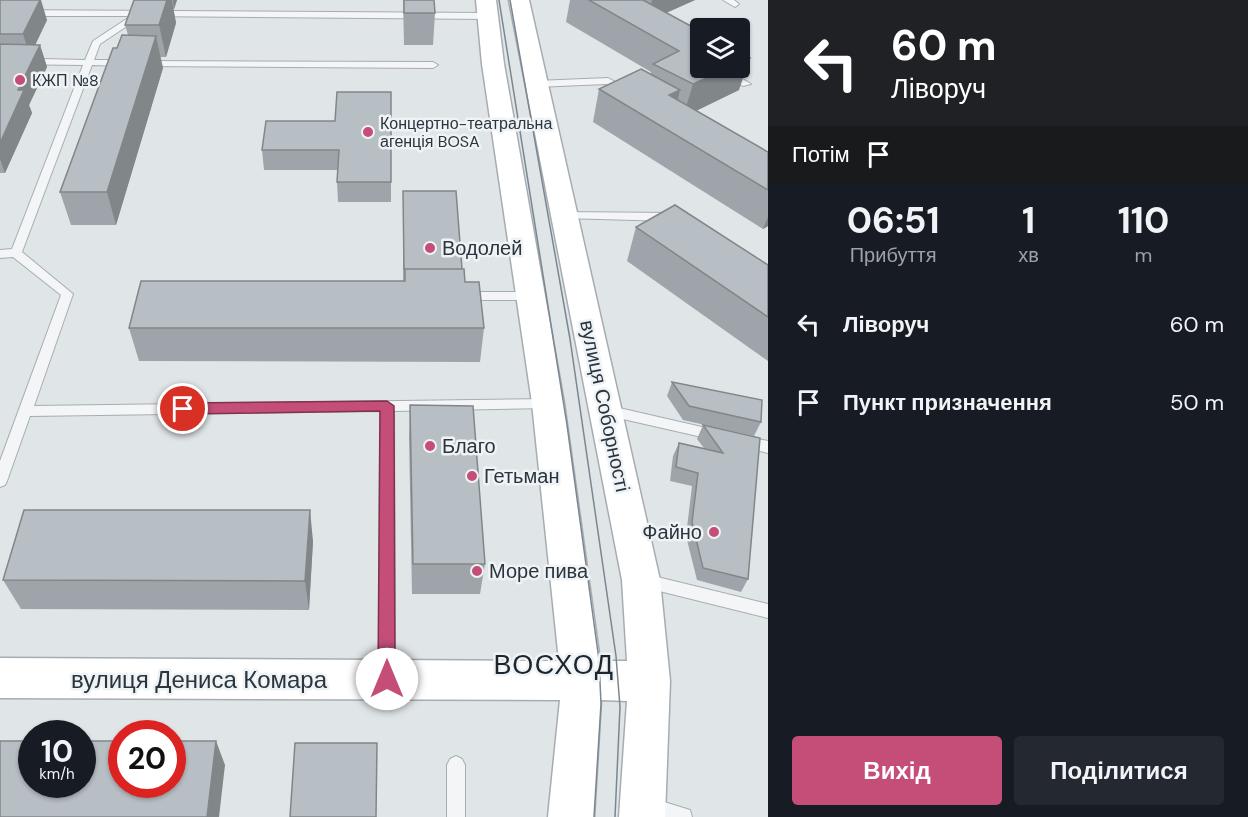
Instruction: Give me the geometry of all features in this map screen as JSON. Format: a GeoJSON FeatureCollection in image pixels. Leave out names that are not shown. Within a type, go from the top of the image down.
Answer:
{"type":"FeatureCollection","features":[{"type":"Feature","properties":{"kind":"main road","name":"вулиця Соборності"},"geometry":{"type":"LineString","coordinates":[[519,0],[641,580],[649,681],[643,811]]}},
{"type":"Feature","properties":{"kind":"main road"},"geometry":{"type":"LineString","coordinates":[[486,8],[548,403],[582,681],[571,817]]}},
{"type":"Feature","properties":{"kind":"main road","name":"вулиця Дениса Комара"},"geometry":{"type":"LineString","coordinates":[[0,678],[649,681]]}},
{"type":"Feature","properties":{"kind":"lane"},"geometry":{"type":"LineString","coordinates":[[46,13],[52,0]]}},
{"type":"Feature","properties":{"kind":"lane"},"geometry":{"type":"LineString","coordinates":[[108,13],[113,0]]}},
{"type":"Feature","properties":{"kind":"lane"},"geometry":{"type":"LineString","coordinates":[[0,13],[384,11],[486,8]]}},
{"type":"Feature","properties":{"kind":"lane"},"geometry":{"type":"LineString","coordinates":[[16,253],[96,43],[141,13]]}},
{"type":"Feature","properties":{"kind":"lane"},"geometry":{"type":"LineString","coordinates":[[0,61],[139,64],[433,64]]}},
{"type":"Feature","properties":{"kind":"lane"},"geometry":{"type":"LineString","coordinates":[[736,78],[746,84]]}},
{"type":"Feature","properties":{"kind":"lane"},"geometry":{"type":"LineString","coordinates":[[536,84],[608,81],[638,98]]}},
{"type":"Feature","properties":{"kind":"lane"},"geometry":{"type":"LineString","coordinates":[[565,216],[670,216],[680,222]]}},
{"type":"Feature","properties":{"kind":"lane"},"geometry":{"type":"LineString","coordinates":[[0,254],[16,253],[67,294],[0,481]]}},
{"type":"Feature","properties":{"kind":"lane"},"geometry":{"type":"LineString","coordinates":[[454,296],[532,296]]}},
{"type":"Feature","properties":{"kind":"lane"},"geometry":{"type":"LineString","coordinates":[[24,411],[548,403]]}},
{"type":"Feature","properties":{"kind":"lane"},"geometry":{"type":"LineString","coordinates":[[387,406],[387,679]]}},
{"type":"Feature","properties":{"kind":"lane"},"geometry":{"type":"LineString","coordinates":[[606,410],[768,447]]}},
{"type":"Feature","properties":{"kind":"lane"},"geometry":{"type":"LineString","coordinates":[[641,580],[768,611]]}},
{"type":"Feature","properties":{"kind":"lane"},"geometry":{"type":"LineString","coordinates":[[456,765],[456,817]]}},
{"type":"Feature","properties":{"kind":"lane"},"geometry":{"type":"LineString","coordinates":[[643,811],[683,817]]}},
{"type":"Feature","properties":{"kind":"building"},"geometry":{"type":"Polygon","coordinates":[[[0,0],[40,0],[23,34],[0,34],[0,0]]]}},
{"type":"Feature","properties":{"kind":"building"},"geometry":{"type":"Polygon","coordinates":[[[134,0],[167,0],[159,25],[125,25],[134,0]]]}},
{"type":"Feature","properties":{"kind":"building"},"geometry":{"type":"Polygon","coordinates":[[[404,0],[434,0],[435,13],[404,13],[404,0]]]}},
{"type":"Feature","properties":{"kind":"building"},"geometry":{"type":"Polygon","coordinates":[[[589,0],[643,0],[690,26],[690,78],[706,78],[693,84],[653,64],[679,51],[589,0]]]}},
{"type":"Feature","properties":{"kind":"building"},"geometry":{"type":"Polygon","coordinates":[[[122,35],[156,36],[107,192],[60,192],[113,48],[117,48],[122,35]]]}},
{"type":"Feature","properties":{"kind":"building"},"geometry":{"type":"Polygon","coordinates":[[[0,44],[40,45],[18,90],[24,90],[0,143],[0,44]]]}},
{"type":"Feature","properties":{"kind":"building"},"geometry":{"type":"Polygon","coordinates":[[[641,69],[680,90],[669,95],[768,152],[768,190],[599,89],[641,69]]]}},
{"type":"Feature","properties":{"kind":"building"},"geometry":{"type":"Polygon","coordinates":[[[337,92],[391,92],[391,182],[337,182],[339,150],[262,150],[266,121],[335,121],[337,92]]]}},
{"type":"Feature","properties":{"kind":"building","name":"Водолей"},"geometry":{"type":"Polygon","coordinates":[[[403,191],[456,191],[462,269],[404,269],[403,191]]]}},
{"type":"Feature","properties":{"kind":"building"},"geometry":{"type":"Polygon","coordinates":[[[675,205],[768,265],[768,317],[636,227],[675,205]]]}},
{"type":"Feature","properties":{"kind":"building"},"geometry":{"type":"Polygon","coordinates":[[[405,269],[464,269],[465,282],[479,282],[484,328],[129,328],[141,281],[405,281],[405,269]]]}},
{"type":"Feature","properties":{"kind":"building"},"geometry":{"type":"Polygon","coordinates":[[[672,382],[762,400],[761,422],[689,406],[672,382]]]}},
{"type":"Feature","properties":{"kind":"building"},"geometry":{"type":"Polygon","coordinates":[[[410,405],[473,406],[485,564],[413,564],[410,405]]]}},
{"type":"Feature","properties":{"kind":"building"},"geometry":{"type":"Polygon","coordinates":[[[703,425],[760,438],[748,579],[703,568],[692,522],[698,473],[676,467],[679,443],[723,453],[703,425]]]}},
{"type":"Feature","properties":{"kind":"building"},"geometry":{"type":"Polygon","coordinates":[[[24,510],[310,510],[305,581],[3,580],[24,510]]]}},
{"type":"Feature","properties":{"kind":"building"},"geometry":{"type":"Polygon","coordinates":[[[0,741],[18,741],[18,798],[96,798],[96,741],[108,741],[108,798],[186,798],[186,741],[216,741],[207,817],[0,817],[0,741]]]}},
{"type":"Feature","properties":{"kind":"building"},"geometry":{"type":"Polygon","coordinates":[[[295,743],[377,743],[376,817],[290,817],[295,743]]]}},
{"type":"Feature","properties":{"kind":"tram line"},"geometry":{"type":"LineString","coordinates":[[499,0],[567,425],[599,660],[601,704],[594,817]]}},
{"type":"Feature","properties":{"kind":"tram line"},"geometry":{"type":"LineString","coordinates":[[510,0],[570,339],[616,656],[620,707],[615,817]]}},
{"type":"Feature","properties":{"kind":"place","name":"КЖП №8"},"geometry":{"type":"Point","coordinates":[20,80]}},
{"type":"Feature","properties":{"kind":"place","name":"Концертно-театральна агенція BOSA"},"geometry":{"type":"Point","coordinates":[368,132]}},
{"type":"Feature","properties":{"kind":"place","name":"Водолей"},"geometry":{"type":"Point","coordinates":[430,248]}},
{"type":"Feature","properties":{"kind":"place","name":"Благо"},"geometry":{"type":"Point","coordinates":[430,446]}},
{"type":"Feature","properties":{"kind":"place","name":"Гетьман"},"geometry":{"type":"Point","coordinates":[472,476]}},
{"type":"Feature","properties":{"kind":"place","name":"Файно"},"geometry":{"type":"Point","coordinates":[714,532]}},
{"type":"Feature","properties":{"kind":"place","name":"Море пива"},"geometry":{"type":"Point","coordinates":[477,571]}},
{"type":"Feature","properties":{"kind":"district","name":"ВОСХОД"},"geometry":{"type":"Point","coordinates":[554,664]}},
{"type":"Feature","properties":{"kind":"route"},"geometry":{"type":"LineString","coordinates":[[183,409],[387,406],[387,679]]}}]}
